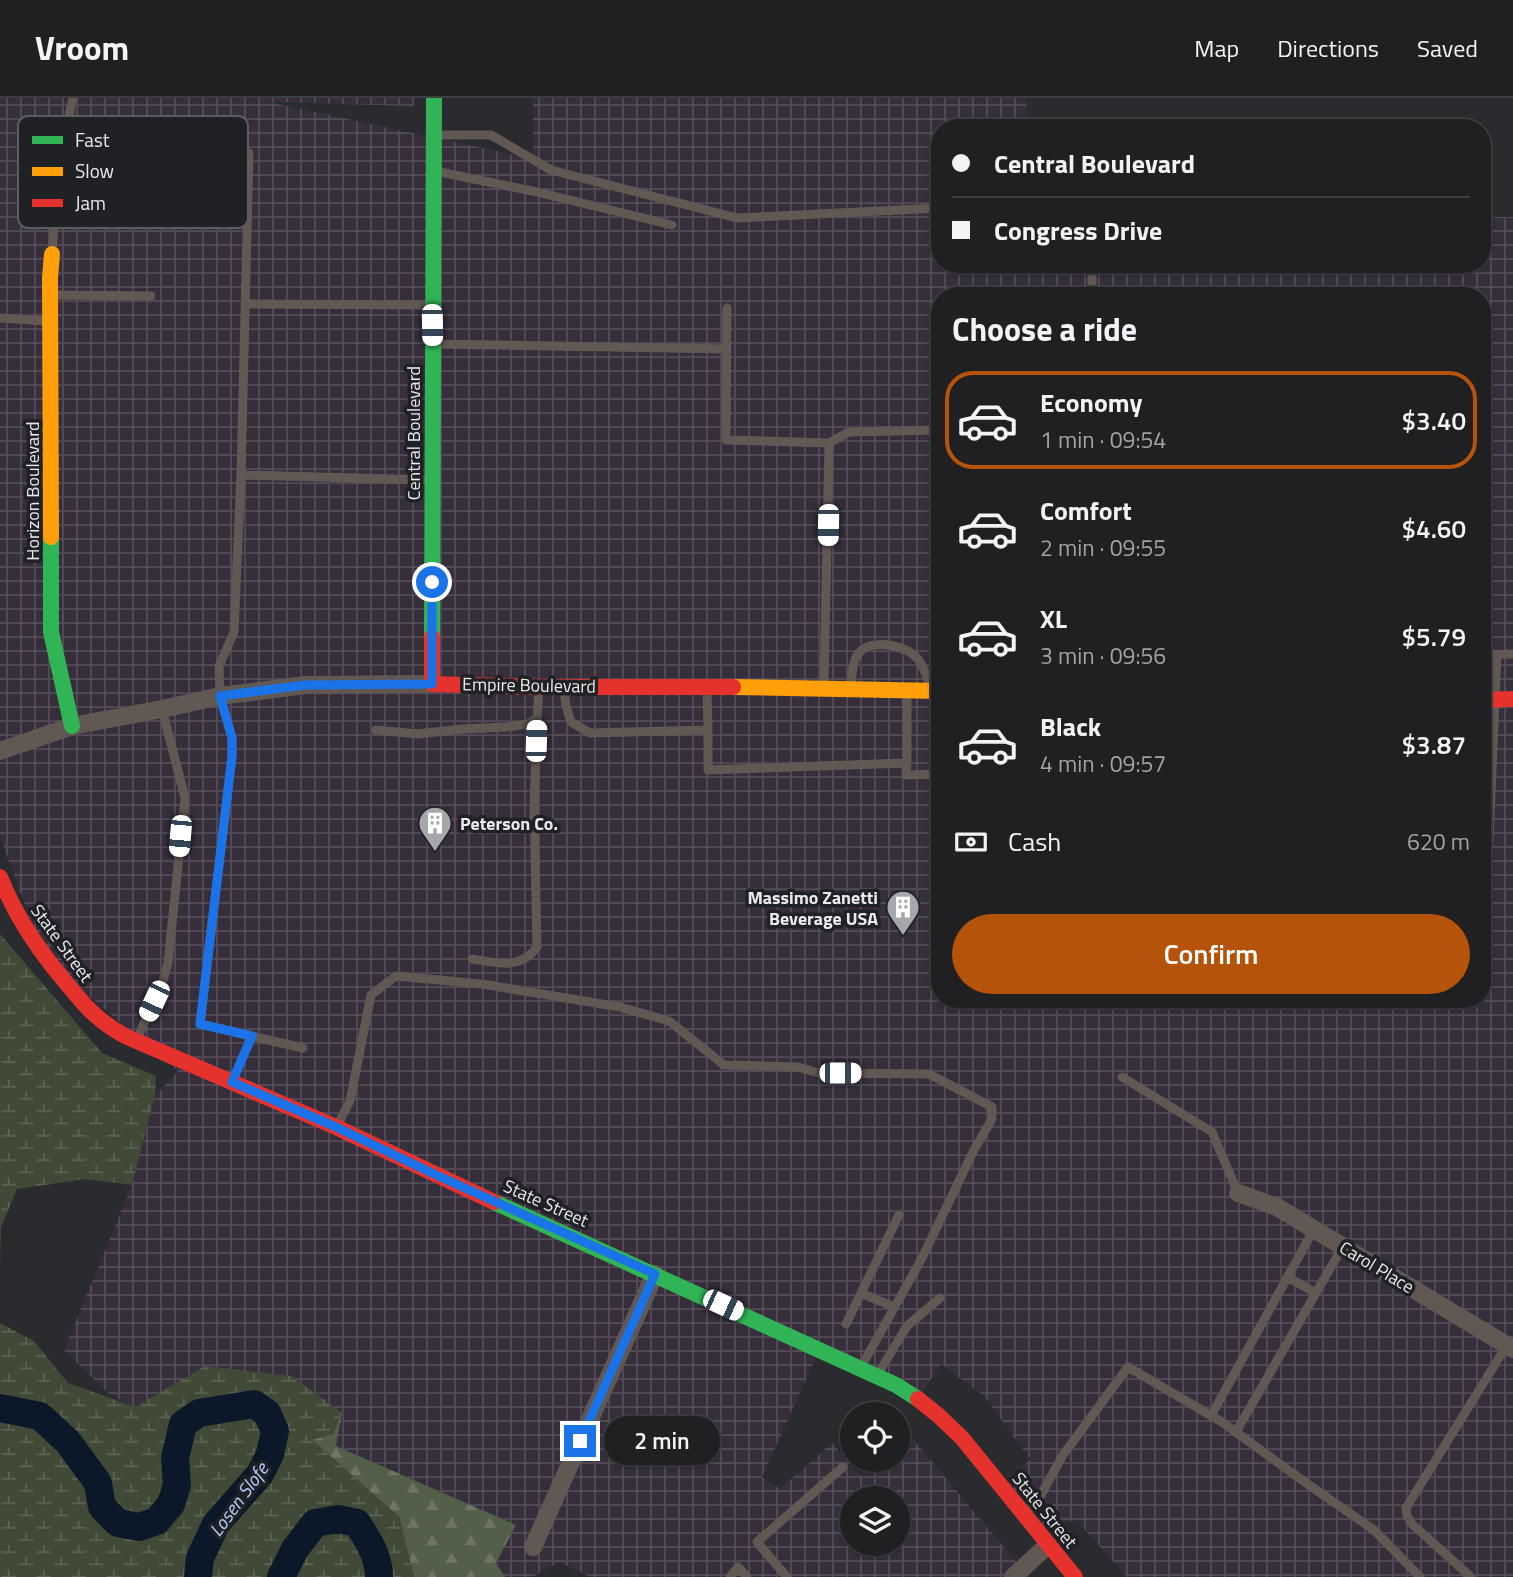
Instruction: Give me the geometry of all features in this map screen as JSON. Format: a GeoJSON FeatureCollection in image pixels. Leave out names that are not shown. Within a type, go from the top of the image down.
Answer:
{"type":"FeatureCollection","features":[{"type":"Feature","properties":{"kind":"street","name":"Central Boulevard"},"geometry":{"type":"LineString","coordinates":[[432,684],[434,98]]}},
{"type":"Feature","properties":{"kind":"street","name":"Horizon Boulevard"},"geometry":{"type":"LineString","coordinates":[[52,254],[51,632],[72,726]]}},
{"type":"Feature","properties":{"kind":"street","name":"Empire Boulevard"},"geometry":{"type":"LineString","coordinates":[[0,751],[72,726],[220,696],[305,685],[707,686],[931,691]]}},
{"type":"Feature","properties":{"kind":"street"},"geometry":{"type":"LineString","coordinates":[[1491,700],[1513,699]]}},
{"type":"Feature","properties":{"kind":"street","name":"State Street"},"geometry":{"type":"LineString","coordinates":[[0,877],[24,930],[86,1007],[104,1023],[127,1037],[336,1127],[860,1368],[919,1398],[962,1438],[1075,1577]]}},
{"type":"Feature","properties":{"kind":"street","name":"Carol Place"},"geometry":{"type":"LineString","coordinates":[[1237,1193],[1277,1207],[1510,1347]]}},
{"type":"Feature","properties":{"kind":"street"},"geometry":{"type":"LineString","coordinates":[[533,1547],[655,1274]]}},
{"type":"Feature","properties":{"kind":"street"},"geometry":{"type":"LineString","coordinates":[[1013,1577],[1048,1545]]}},
{"type":"Feature","properties":{"kind":"lane"},"geometry":{"type":"LineString","coordinates":[[69,116],[73,98]]}},
{"type":"Feature","properties":{"kind":"lane"},"geometry":{"type":"LineString","coordinates":[[434,135],[491,135],[551,170],[737,218],[931,208]]}},
{"type":"Feature","properties":{"kind":"lane"},"geometry":{"type":"LineString","coordinates":[[248,191],[249,153]]}},
{"type":"Feature","properties":{"kind":"lane"},"geometry":{"type":"LineString","coordinates":[[433,171],[537,192],[672,225]]}},
{"type":"Feature","properties":{"kind":"lane"},"geometry":{"type":"LineString","coordinates":[[52,254],[54,228]]}},
{"type":"Feature","properties":{"kind":"lane"},"geometry":{"type":"LineString","coordinates":[[247,228],[234,632],[219,666],[220,696],[232,738],[232,756],[200,1024],[303,1048]]}},
{"type":"Feature","properties":{"kind":"lane"},"geometry":{"type":"LineString","coordinates":[[50,295],[151,296]]}},
{"type":"Feature","properties":{"kind":"lane"},"geometry":{"type":"LineString","coordinates":[[245,304],[432,305]]}},
{"type":"Feature","properties":{"kind":"lane"},"geometry":{"type":"LineString","coordinates":[[727,308],[726,440],[829,443],[849,432],[931,430]]}},
{"type":"Feature","properties":{"kind":"lane"},"geometry":{"type":"LineString","coordinates":[[0,318],[51,321]]}},
{"type":"Feature","properties":{"kind":"lane"},"geometry":{"type":"LineString","coordinates":[[433,344],[727,349]]}},
{"type":"Feature","properties":{"kind":"lane"},"geometry":{"type":"LineString","coordinates":[[824,689],[829,443]]}},
{"type":"Feature","properties":{"kind":"lane"},"geometry":{"type":"LineString","coordinates":[[241,475],[432,480]]}},
{"type":"Feature","properties":{"kind":"lane"},"geometry":{"type":"LineString","coordinates":[[850,688],[856,658],[861,650],[875,645],[904,649],[916,656],[931,683]]}},
{"type":"Feature","properties":{"kind":"lane"},"geometry":{"type":"LineString","coordinates":[[1491,655],[1513,654]]}},
{"type":"Feature","properties":{"kind":"lane"},"geometry":{"type":"LineString","coordinates":[[1491,685],[1497,655]]}},
{"type":"Feature","properties":{"kind":"lane"},"geometry":{"type":"LineString","coordinates":[[564,686],[571,722],[590,733],[708,730]]}},
{"type":"Feature","properties":{"kind":"lane"},"geometry":{"type":"LineString","coordinates":[[707,686],[708,770],[906,763]]}},
{"type":"Feature","properties":{"kind":"lane"},"geometry":{"type":"LineString","coordinates":[[472,959],[502,964],[514,963],[528,958],[537,947],[534,808],[539,687]]}},
{"type":"Feature","properties":{"kind":"lane"},"geometry":{"type":"LineString","coordinates":[[907,690],[906,775],[931,774]]}},
{"type":"Feature","properties":{"kind":"lane"},"geometry":{"type":"LineString","coordinates":[[136,1041],[163,981],[168,962],[185,798],[162,709]]}},
{"type":"Feature","properties":{"kind":"lane"},"geometry":{"type":"LineString","coordinates":[[376,730],[417,734],[508,727],[527,724],[537,718]]}},
{"type":"Feature","properties":{"kind":"lane"},"geometry":{"type":"LineString","coordinates":[[336,1127],[350,1101],[371,995],[396,976],[482,984],[620,1007],[669,1021],[724,1065],[798,1067],[818,1073],[929,1074],[992,1107],[992,1119],[974,1150],[921,1260],[860,1368]]}},
{"type":"Feature","properties":{"kind":"lane"},"geometry":{"type":"LineString","coordinates":[[232,1082],[252,1036]]}},
{"type":"Feature","properties":{"kind":"lane"},"geometry":{"type":"LineString","coordinates":[[1122,1077],[1212,1132],[1237,1193]]}},
{"type":"Feature","properties":{"kind":"lane"},"geometry":{"type":"LineString","coordinates":[[846,1324],[898,1215]]}},
{"type":"Feature","properties":{"kind":"lane"},"geometry":{"type":"LineString","coordinates":[[1211,1416],[1314,1229]]}},
{"type":"Feature","properties":{"kind":"lane"},"geometry":{"type":"LineString","coordinates":[[1236,1432],[1343,1246]]}},
{"type":"Feature","properties":{"kind":"lane"},"geometry":{"type":"LineString","coordinates":[[1287,1277],[1316,1293]]}},
{"type":"Feature","properties":{"kind":"lane"},"geometry":{"type":"LineString","coordinates":[[861,1293],[894,1307]]}},
{"type":"Feature","properties":{"kind":"lane"},"geometry":{"type":"LineString","coordinates":[[877,1376],[907,1326],[940,1298]]}},
{"type":"Feature","properties":{"kind":"lane"},"geometry":{"type":"LineString","coordinates":[[1471,1577],[1413,1525],[1407,1516],[1406,1508],[1510,1347]]}},
{"type":"Feature","properties":{"kind":"lane"},"geometry":{"type":"LineString","coordinates":[[1024,1515],[1041,1495],[1063,1455],[1128,1367],[1236,1432],[1374,1530],[1420,1577]]}},
{"type":"Feature","properties":{"kind":"lane"},"geometry":{"type":"LineString","coordinates":[[787,1577],[757,1542],[840,1470]]}},
{"type":"Feature","properties":{"kind":"lane"},"geometry":{"type":"LineString","coordinates":[[730,1577],[738,1567],[747,1577]]}},
{"type":"Feature","properties":{"kind":"shaded area"},"geometry":{"type":"Polygon","coordinates":[[[0,98],[415,98],[414,106],[268,102],[533,159],[533,98],[1026,98],[1027,119],[931,119],[931,273],[1491,273],[1491,217],[1513,217],[1513,1577],[1127,1577],[1076,1520],[1027,1531],[998,1492],[1030,1459],[984,1396],[941,1364],[918,1399],[816,1357],[762,1477],[780,1489],[832,1443],[840,1452],[840,1472],[858,1472],[862,1477],[867,1472],[910,1472],[910,1436],[1029,1577],[590,1577],[559,1562],[532,1577],[505,1577],[496,1563],[516,1525],[336,1446],[342,1413],[205,1366],[135,1408],[108,1393],[64,1350],[132,1185],[155,1096],[178,1071],[45,959],[0,837],[0,98]]]}},
{"type":"Feature","properties":{"kind":"green space"},"geometry":{"type":"Polygon","coordinates":[[[0,934],[102,1053],[156,1076],[155,1096],[132,1185],[86,1179],[17,1189],[1,1227],[0,1263],[0,934]]]}},
{"type":"Feature","properties":{"kind":"green space"},"geometry":{"type":"Polygon","coordinates":[[[0,1323],[34,1341],[68,1383],[135,1407],[205,1366],[292,1376],[342,1413],[333,1434],[312,1440],[399,1517],[414,1577],[0,1577],[0,1323]]]}},
{"type":"Feature","properties":{"kind":"green space"},"geometry":{"type":"Polygon","coordinates":[[[342,1413],[336,1446],[516,1525],[496,1563],[505,1577],[414,1577],[399,1517],[311,1439],[333,1434],[342,1413]]]}},
{"type":"Feature","properties":{"kind":"waterway","name":"Losen Slofe"},"geometry":{"type":"LineString","coordinates":[[0,1408],[40,1416],[68,1442],[98,1483],[102,1507],[118,1523],[139,1527],[157,1521],[171,1504],[177,1485],[175,1458],[183,1424],[199,1413],[254,1404],[267,1413],[275,1431],[270,1454],[260,1474],[216,1524],[200,1558],[198,1577]]}},
{"type":"Feature","properties":{"kind":"waterway","name":"Losen Slofe"},"geometry":{"type":"LineString","coordinates":[[281,1577],[295,1549],[315,1523],[338,1519],[357,1523],[375,1555],[379,1577]]}},
{"type":"Feature","properties":{"kind":"traffic: fast"},"geometry":{"type":"LineString","coordinates":[[432,637],[434,98]]}},
{"type":"Feature","properties":{"kind":"traffic: fast"},"geometry":{"type":"LineString","coordinates":[[51,537],[51,632],[72,726]]}},
{"type":"Feature","properties":{"kind":"traffic: fast"},"geometry":{"type":"LineString","coordinates":[[494,1202],[896,1385],[918,1399]]}},
{"type":"Feature","properties":{"kind":"traffic: slow"},"geometry":{"type":"LineString","coordinates":[[51,537],[52,254]]}},
{"type":"Feature","properties":{"kind":"traffic: slow"},"geometry":{"type":"LineString","coordinates":[[733,687],[931,691]]}},
{"type":"Feature","properties":{"kind":"traffic: jam"},"geometry":{"type":"LineString","coordinates":[[432,637],[432,684],[733,687]]}},
{"type":"Feature","properties":{"kind":"traffic: jam"},"geometry":{"type":"LineString","coordinates":[[1491,700],[1513,699]]}},
{"type":"Feature","properties":{"kind":"traffic: jam"},"geometry":{"type":"LineString","coordinates":[[0,877],[19,918],[44,955],[84,1004],[99,1019],[117,1031],[336,1127],[494,1202]]}},
{"type":"Feature","properties":{"kind":"traffic: jam"},"geometry":{"type":"LineString","coordinates":[[918,1399],[962,1438],[1075,1577]]}},
{"type":"Feature","properties":{"kind":"place","name":"Peterson Co."},"geometry":{"type":"Point","coordinates":[435,853]}},
{"type":"Feature","properties":{"kind":"place","name":"Massimo Zanetti Beverage USA"},"geometry":{"type":"Point","coordinates":[903,937]}},
{"type":"Feature","properties":{"kind":"route"},"geometry":{"type":"LineString","coordinates":[[432,582],[432,684],[305,685],[220,696],[232,738],[232,756],[200,1024],[252,1036],[232,1082],[655,1274],[580,1441]]}}]}
